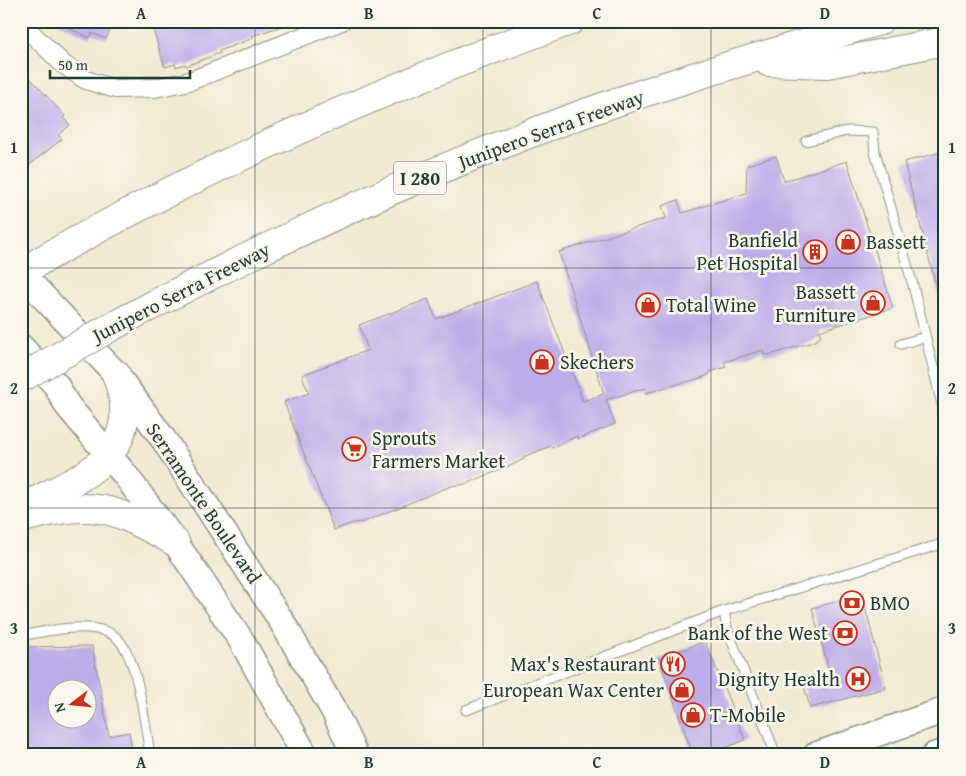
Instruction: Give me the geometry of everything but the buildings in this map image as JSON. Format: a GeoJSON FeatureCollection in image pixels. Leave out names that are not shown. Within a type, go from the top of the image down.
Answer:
{"type":"FeatureCollection","features":[{"type":"Feature","properties":{"kind":"highway"},"geometry":{"type":"LineString","coordinates":[[29,268],[154,200],[294,133],[453,65],[570,21]]}},
{"type":"Feature","properties":{"kind":"highway","name":"Junipero Serra Freeway"},"geometry":{"type":"LineString","coordinates":[[21,378],[111,327],[251,254],[401,186],[553,125],[744,61],[880,21]]}},
{"type":"Feature","properties":{"kind":"highway"},"geometry":{"type":"LineString","coordinates":[[744,61],[826,64],[945,41]]}},
{"type":"Feature","properties":{"kind":"highway"},"geometry":{"type":"LineString","coordinates":[[21,508],[79,479],[95,469],[109,455],[123,428],[125,410],[122,390],[116,374]]}},
{"type":"Feature","properties":{"kind":"highway"},"geometry":{"type":"LineString","coordinates":[[21,518],[51,510],[86,507],[118,513],[175,542]]}},
{"type":"Feature","properties":{"kind":"main road","name":"Serramonte Boulevard"},"geometry":{"type":"LineString","coordinates":[[29,268],[116,374],[164,440],[271,604],[327,700],[355,755]]}},
{"type":"Feature","properties":{"kind":"main road"},"geometry":{"type":"LineString","coordinates":[[21,347],[56,385],[67,405],[109,455],[175,542],[241,640],[305,755]]}},
{"type":"Feature","properties":{"kind":"main road"},"geometry":{"type":"LineString","coordinates":[[816,755],[945,710]]}},
{"type":"Feature","properties":{"kind":"main road"},"geometry":{"type":"LineString","coordinates":[[935,755],[945,752]]}},
{"type":"Feature","properties":{"kind":"street"},"geometry":{"type":"LineString","coordinates":[[21,23],[62,64],[86,80],[114,89],[155,88],[190,81],[332,23]]}},
{"type":"Feature","properties":{"kind":"lane"},"geometry":{"type":"LineString","coordinates":[[806,141],[847,131],[873,132],[875,152],[945,417]]}},
{"type":"Feature","properties":{"kind":"lane"},"geometry":{"type":"LineString","coordinates":[[901,344],[925,337]]}},
{"type":"Feature","properties":{"kind":"lane"},"geometry":{"type":"LineString","coordinates":[[934,373],[945,370]]}},
{"type":"Feature","properties":{"kind":"lane"},"geometry":{"type":"LineString","coordinates":[[466,710],[724,611],[945,543]]}},
{"type":"Feature","properties":{"kind":"lane"},"geometry":{"type":"LineString","coordinates":[[724,611],[727,628],[776,755]]}},
{"type":"Feature","properties":{"kind":"lane"},"geometry":{"type":"LineString","coordinates":[[21,636],[49,630],[79,628],[99,630],[113,635],[127,651],[136,680],[150,755]]}},
{"type":"Feature","properties":{"kind":"place","name":"Bassett"},"geometry":{"type":"Point","coordinates":[848,242]}},
{"type":"Feature","properties":{"kind":"place","name":"Banfield Pet Hospital"},"geometry":{"type":"Point","coordinates":[815,252]}},
{"type":"Feature","properties":{"kind":"place","name":"Bassett Furniture"},"geometry":{"type":"Point","coordinates":[873,303]}},
{"type":"Feature","properties":{"kind":"place","name":"Total Wine"},"geometry":{"type":"Point","coordinates":[648,305]}},
{"type":"Feature","properties":{"kind":"place","name":"Skechers"},"geometry":{"type":"Point","coordinates":[542,362]}},
{"type":"Feature","properties":{"kind":"place","name":"Sprouts Farmers Market"},"geometry":{"type":"Point","coordinates":[354,449]}},
{"type":"Feature","properties":{"kind":"place","name":"BMO"},"geometry":{"type":"Point","coordinates":[852,603]}},
{"type":"Feature","properties":{"kind":"place","name":"Bank of the West"},"geometry":{"type":"Point","coordinates":[845,633]}},
{"type":"Feature","properties":{"kind":"place","name":"Max's Restaurant"},"geometry":{"type":"Point","coordinates":[673,664]}},
{"type":"Feature","properties":{"kind":"place","name":"Dignity Health"},"geometry":{"type":"Point","coordinates":[858,679]}},
{"type":"Feature","properties":{"kind":"place","name":"European Wax Center"},"geometry":{"type":"Point","coordinates":[682,690]}},
{"type":"Feature","properties":{"kind":"place","name":"T-Mobile"},"geometry":{"type":"Point","coordinates":[693,715]}}]}
